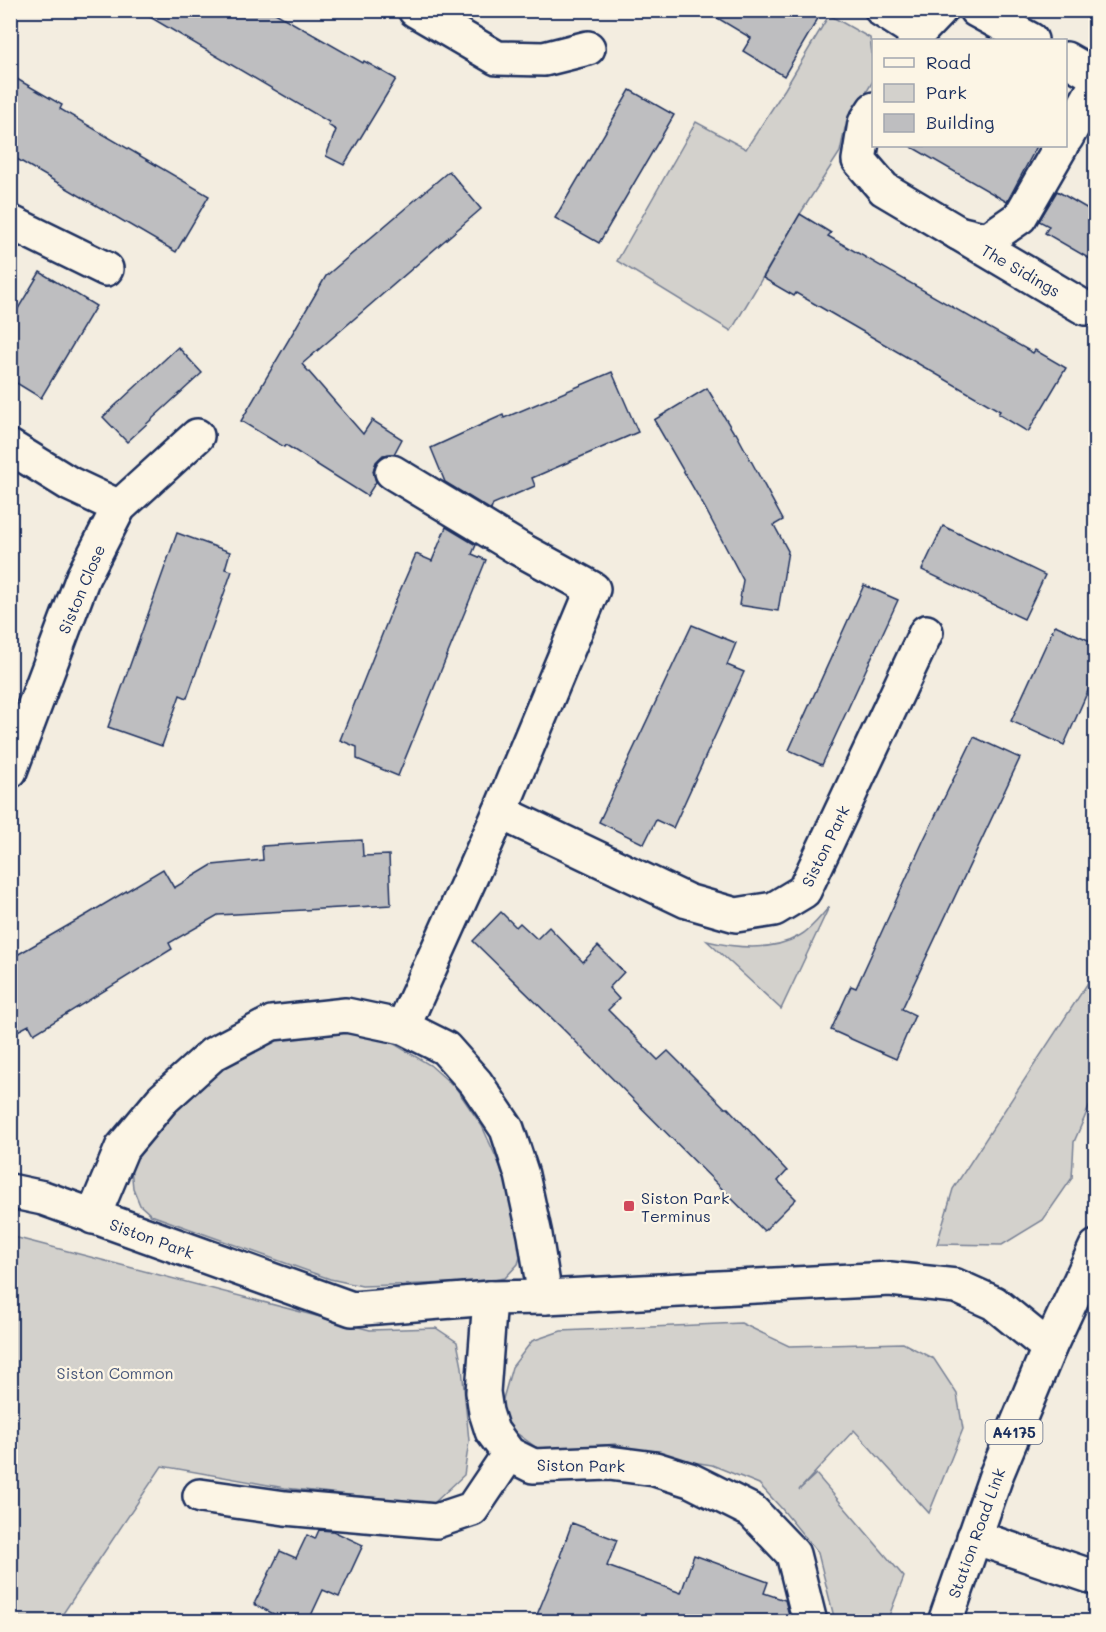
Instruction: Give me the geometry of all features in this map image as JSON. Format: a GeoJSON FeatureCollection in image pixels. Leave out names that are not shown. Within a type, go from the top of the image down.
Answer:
{"type":"FeatureCollection","features":[{"type":"Feature","properties":{"kind":"street"},"geometry":{"type":"LineString","coordinates":[[415,10],[497,58],[544,59],[588,48]]}},
{"type":"Feature","properties":{"kind":"street"},"geometry":{"type":"LineString","coordinates":[[882,10],[924,28]]}},
{"type":"Feature","properties":{"kind":"street"},"geometry":{"type":"LineString","coordinates":[[976,10],[1029,39]]}},
{"type":"Feature","properties":{"kind":"street"},"geometry":{"type":"LineString","coordinates":[[1067,60],[1095,76]]}},
{"type":"Feature","properties":{"kind":"street"},"geometry":{"type":"LineString","coordinates":[[1067,134],[1095,85]]}},
{"type":"Feature","properties":{"kind":"street","name":"The Sidings"},"geometry":{"type":"LineString","coordinates":[[872,111],[866,123],[859,160],[884,189],[1085,308]]}},
{"type":"Feature","properties":{"kind":"street","name":"The Sidings"},"geometry":{"type":"LineString","coordinates":[[957,233],[987,240],[1020,217],[1060,147]]}},
{"type":"Feature","properties":{"kind":"street"},"geometry":{"type":"LineString","coordinates":[[10,222],[106,269]]}},
{"type":"Feature","properties":{"kind":"street","name":"Siston Close"},"geometry":{"type":"LineString","coordinates":[[10,771],[83,577],[119,507],[197,436]]}},
{"type":"Feature","properties":{"kind":"street"},"geometry":{"type":"LineString","coordinates":[[10,447],[70,484],[119,507]]}},
{"type":"Feature","properties":{"kind":"street"},"geometry":{"type":"LineString","coordinates":[[392,472],[518,548],[593,589],[500,812],[403,1026]]}},
{"type":"Feature","properties":{"kind":"street","name":"Siston Park"},"geometry":{"type":"LineString","coordinates":[[500,812],[687,901],[736,915],[774,909],[804,891],[926,632]]}},
{"type":"Feature","properties":{"kind":"street","name":"Siston Park"},"geometry":{"type":"LineString","coordinates":[[93,1217],[122,1148],[162,1100],[213,1054],[272,1023],[346,1015],[403,1026],[445,1048],[476,1083],[507,1129],[522,1175],[545,1297]]}},
{"type":"Feature","properties":{"kind":"street","name":"Siston Park"},"geometry":{"type":"LineString","coordinates":[[10,1191],[43,1198],[352,1309],[490,1298],[890,1280],[956,1286],[994,1303],[1049,1348]]}},
{"type":"Feature","properties":{"kind":"street","name":"Station Road Link"},"geometry":{"type":"LineString","coordinates":[[945,1622],[997,1473],[1049,1348],[1095,1247]]}},
{"type":"Feature","properties":{"kind":"street"},"geometry":{"type":"LineString","coordinates":[[200,1496],[285,1508],[436,1521],[472,1509],[509,1454],[492,1431],[483,1392],[490,1298]]}},
{"type":"Feature","properties":{"kind":"street","name":"Siston Park"},"geometry":{"type":"LineString","coordinates":[[509,1454],[533,1466],[609,1463],[655,1469],[690,1480],[752,1511],[793,1554],[810,1622]]}},
{"type":"Feature","properties":{"kind":"street"},"geometry":{"type":"LineString","coordinates":[[974,1537],[1095,1578]]}},
{"type":"Feature","properties":{"kind":"green space"},"geometry":{"type":"Polygon","coordinates":[[[829,15],[870,38],[872,83],[845,128],[840,152],[800,214],[731,331],[617,261],[696,122],[746,149],[829,15]]]}},
{"type":"Feature","properties":{"kind":"green space"},"geometry":{"type":"Polygon","coordinates":[[[829,907],[781,1009],[707,941],[741,947],[777,945],[803,933],[829,907]]]}},
{"type":"Feature","properties":{"kind":"green space"},"geometry":{"type":"Polygon","coordinates":[[[1095,972],[1095,1100],[1090,1105],[1074,1142],[1072,1178],[1043,1220],[1002,1245],[937,1244],[953,1189],[1095,972]]]}},
{"type":"Feature","properties":{"kind":"green space"},"geometry":{"type":"Polygon","coordinates":[[[347,1033],[391,1042],[430,1065],[456,1088],[482,1126],[501,1168],[520,1224],[523,1248],[518,1264],[505,1278],[483,1282],[362,1286],[330,1279],[151,1215],[140,1205],[133,1188],[131,1168],[150,1131],[182,1095],[243,1052],[277,1038],[347,1033]]]}},
{"type":"Feature","properties":{"kind":"green space","name":"Siston Common"},"geometry":{"type":"Polygon","coordinates":[[[10,1236],[370,1330],[436,1328],[457,1342],[462,1367],[469,1441],[464,1475],[433,1504],[285,1488],[162,1466],[58,1621],[11,1621],[10,1236]]]}},
{"type":"Feature","properties":{"kind":"green space"},"geometry":{"type":"Polygon","coordinates":[[[741,1323],[789,1346],[903,1343],[934,1359],[957,1394],[963,1429],[929,1513],[854,1430],[799,1490],[816,1474],[904,1577],[887,1621],[835,1621],[818,1553],[759,1484],[712,1465],[666,1458],[615,1444],[568,1449],[537,1448],[511,1429],[501,1406],[512,1367],[532,1341],[561,1331],[741,1323]]]}},
{"type":"Feature","properties":{"kind":"building"},"geometry":{"type":"Polygon","coordinates":[[[138,10],[270,10],[363,63],[364,61],[396,79],[344,165],[326,156],[336,130],[328,125],[329,122],[138,10]]]}},
{"type":"Feature","properties":{"kind":"building"},"geometry":{"type":"Polygon","coordinates":[[[704,10],[823,10],[784,76],[743,51],[751,38],[704,10]]]}},
{"type":"Feature","properties":{"kind":"building"},"geometry":{"type":"Polygon","coordinates":[[[10,75],[62,105],[60,109],[209,196],[176,252],[10,155],[10,75]]]}},
{"type":"Feature","properties":{"kind":"building"},"geometry":{"type":"Polygon","coordinates":[[[630,90],[674,115],[599,243],[555,218],[630,90]]]}},
{"type":"Feature","properties":{"kind":"building"},"geometry":{"type":"Polygon","coordinates":[[[912,147],[1036,147],[1007,202],[912,147]]]}},
{"type":"Feature","properties":{"kind":"building"},"geometry":{"type":"Polygon","coordinates":[[[449,171],[481,209],[302,364],[363,434],[372,420],[402,439],[394,454],[383,455],[376,462],[373,471],[376,482],[367,496],[286,445],[284,447],[241,421],[326,276],[449,171]]]}},
{"type":"Feature","properties":{"kind":"building"},"geometry":{"type":"Polygon","coordinates":[[[1057,191],[1095,213],[1095,262],[1045,233],[1049,226],[1039,221],[1057,191]]]}},
{"type":"Feature","properties":{"kind":"building"},"geometry":{"type":"Polygon","coordinates":[[[800,214],[831,233],[828,236],[1033,353],[1035,350],[1066,368],[1028,432],[998,414],[1000,411],[796,293],[794,296],[763,278],[800,214]]]}},
{"type":"Feature","properties":{"kind":"building"},"geometry":{"type":"Polygon","coordinates":[[[40,272],[96,306],[41,398],[10,379],[10,322],[40,272]]]}},
{"type":"Feature","properties":{"kind":"building"},"geometry":{"type":"Polygon","coordinates":[[[178,347],[202,373],[127,442],[103,417],[178,347]]]}},
{"type":"Feature","properties":{"kind":"building"},"geometry":{"type":"Polygon","coordinates":[[[612,372],[638,432],[532,478],[535,486],[493,504],[491,510],[445,482],[431,448],[503,415],[504,418],[612,372]]]}},
{"type":"Feature","properties":{"kind":"building"},"geometry":{"type":"Polygon","coordinates":[[[707,388],[736,433],[783,520],[774,525],[788,551],[778,611],[739,605],[743,580],[654,420],[707,388]]]}},
{"type":"Feature","properties":{"kind":"building"},"geometry":{"type":"Polygon","coordinates":[[[943,526],[1045,575],[1024,619],[922,570],[943,526]]]}},
{"type":"Feature","properties":{"kind":"building"},"geometry":{"type":"Polygon","coordinates":[[[446,527],[476,545],[472,554],[486,560],[398,776],[357,759],[357,747],[340,740],[416,554],[432,561],[446,527]]]}},
{"type":"Feature","properties":{"kind":"building"},"geometry":{"type":"Polygon","coordinates":[[[177,533],[230,552],[225,569],[232,571],[187,698],[180,695],[162,746],[108,727],[177,533]]]}},
{"type":"Feature","properties":{"kind":"building"},"geometry":{"type":"Polygon","coordinates":[[[864,585],[898,600],[822,765],[789,750],[864,585]]]}},
{"type":"Feature","properties":{"kind":"building"},"geometry":{"type":"Polygon","coordinates":[[[692,625],[736,643],[727,665],[744,672],[673,828],[656,820],[644,844],[599,822],[692,625]]]}},
{"type":"Feature","properties":{"kind":"building"},"geometry":{"type":"Polygon","coordinates":[[[1055,625],[1095,643],[1095,675],[1064,745],[1011,721],[1055,625]]]}},
{"type":"Feature","properties":{"kind":"building"},"geometry":{"type":"Polygon","coordinates":[[[974,737],[1020,758],[902,1009],[915,1015],[896,1059],[831,1030],[851,986],[856,988],[974,737]]]}},
{"type":"Feature","properties":{"kind":"building"},"geometry":{"type":"Polygon","coordinates":[[[362,840],[363,856],[389,855],[391,905],[218,915],[169,943],[172,949],[34,1034],[29,1025],[10,1035],[10,959],[163,869],[174,888],[212,865],[263,860],[262,846],[362,840]]]}},
{"type":"Feature","properties":{"kind":"building"},"geometry":{"type":"Polygon","coordinates":[[[501,912],[516,927],[520,923],[537,939],[549,927],[583,962],[598,946],[624,972],[609,988],[619,999],[608,1010],[658,1060],[668,1051],[725,1108],[728,1108],[787,1171],[778,1181],[796,1199],[764,1231],[473,941],[501,912]]]}},
{"type":"Feature","properties":{"kind":"building"},"geometry":{"type":"Polygon","coordinates":[[[572,1523],[617,1540],[607,1566],[681,1593],[694,1555],[768,1582],[764,1593],[785,1600],[791,1622],[534,1622],[561,1557],[572,1523]]]}},
{"type":"Feature","properties":{"kind":"building"},"geometry":{"type":"Polygon","coordinates":[[[319,1530],[333,1531],[363,1545],[339,1597],[323,1590],[308,1622],[289,1622],[254,1604],[280,1551],[296,1558],[307,1535],[315,1539],[319,1530]]]}},
{"type":"Feature","properties":{"kind":"place","name":"Siston Park Terminus"},"geometry":{"type":"Point","coordinates":[629,1206]}}]}
